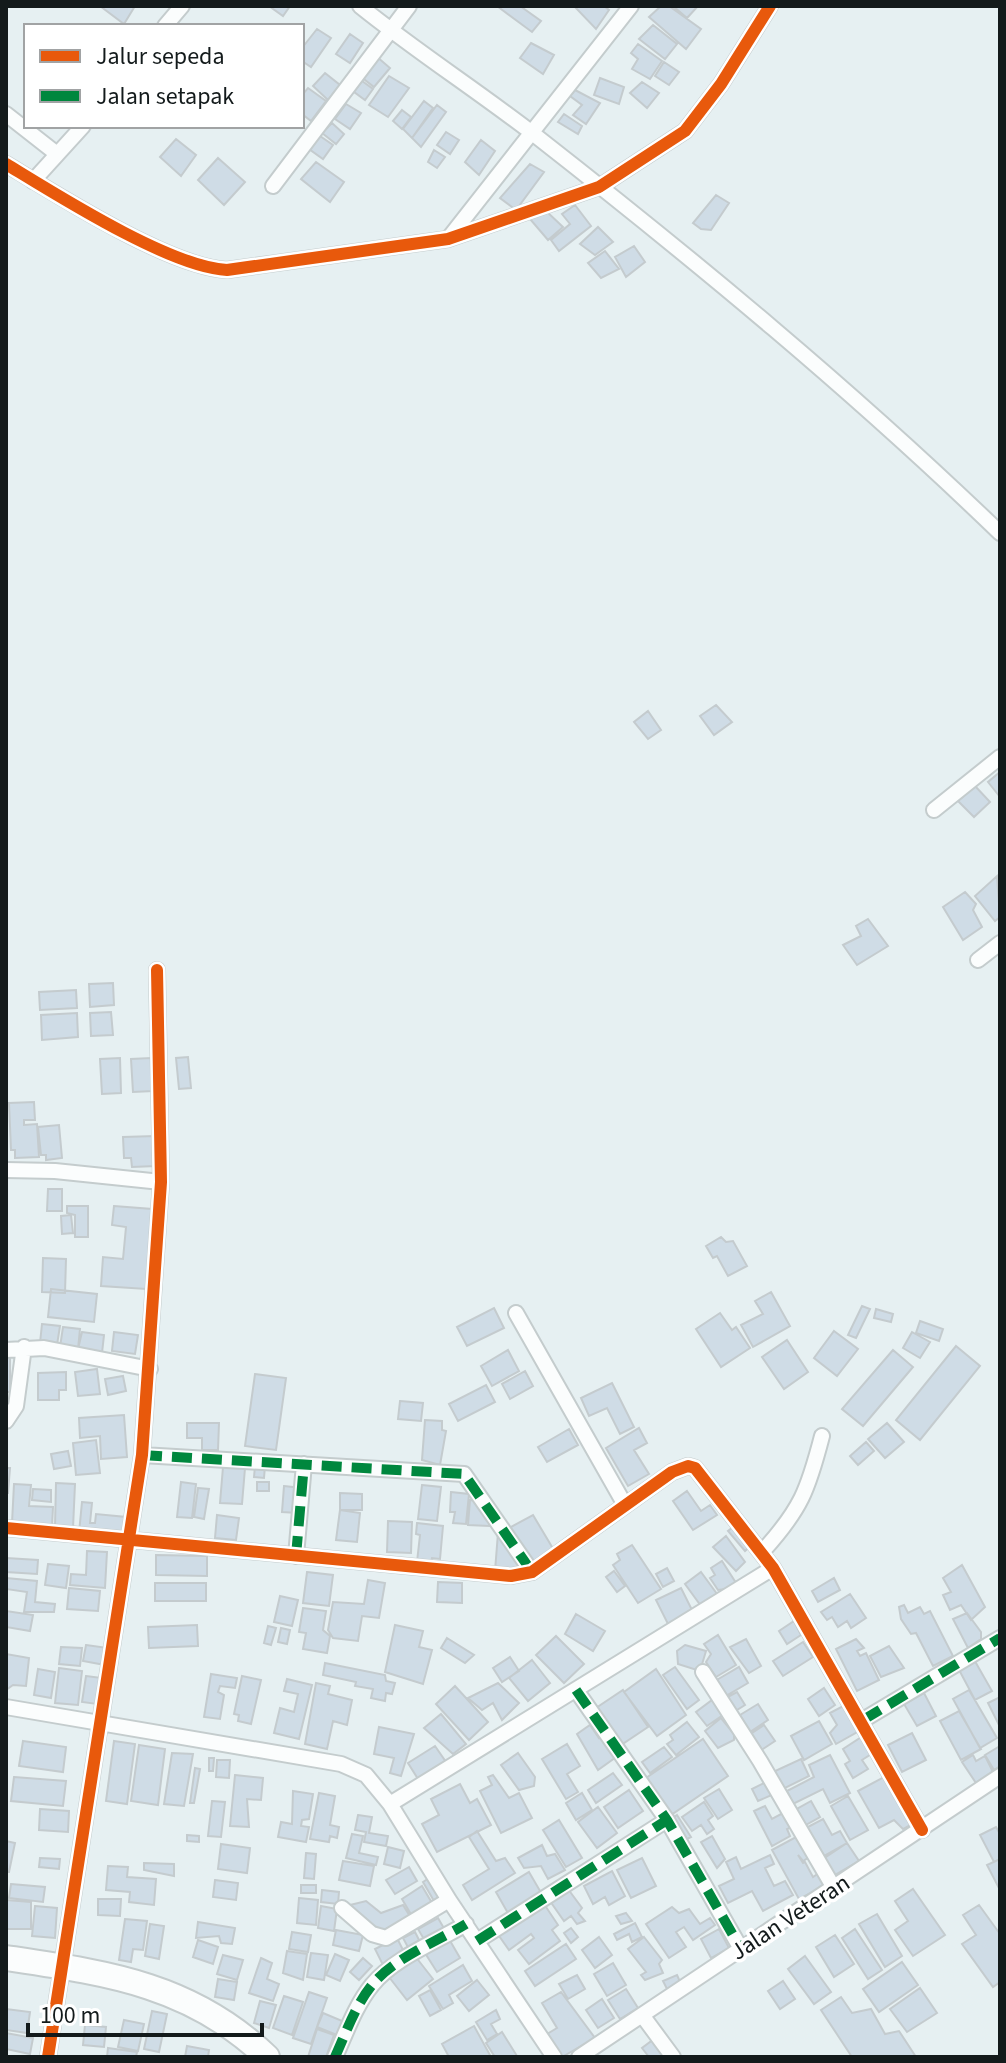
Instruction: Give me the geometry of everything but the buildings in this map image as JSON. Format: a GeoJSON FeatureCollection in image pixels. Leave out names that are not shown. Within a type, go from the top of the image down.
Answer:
{"type":"FeatureCollection","features":[{"type":"Feature","properties":{"kind":"main road"},"geometry":{"type":"LineString","coordinates":[[6,1958],[163,1989],[204,2008],[244,2035],[267,2057]]}},
{"type":"Feature","properties":{"kind":"street"},"geometry":{"type":"LineString","coordinates":[[167,24],[182,6]]}},
{"type":"Feature","properties":{"kind":"street"},"geometry":{"type":"LineString","coordinates":[[360,6],[533,134],[813,359],[1000,533]]}},
{"type":"Feature","properties":{"kind":"street"},"geometry":{"type":"LineString","coordinates":[[273,186],[409,6]]}},
{"type":"Feature","properties":{"kind":"street"},"geometry":{"type":"LineString","coordinates":[[448,239],[631,6]]}},
{"type":"Feature","properties":{"kind":"street"},"geometry":{"type":"LineString","coordinates":[[6,164],[164,252],[210,269],[227,270],[448,239],[500,224],[599,187],[685,131],[721,84],[770,6]]}},
{"type":"Feature","properties":{"kind":"street"},"geometry":{"type":"LineString","coordinates":[[6,114],[57,154]]}},
{"type":"Feature","properties":{"kind":"street"},"geometry":{"type":"LineString","coordinates":[[33,181],[81,128]]}},
{"type":"Feature","properties":{"kind":"street"},"geometry":{"type":"LineString","coordinates":[[934,810],[1000,757]]}},
{"type":"Feature","properties":{"kind":"street"},"geometry":{"type":"LineString","coordinates":[[978,960],[1000,943]]}},
{"type":"Feature","properties":{"kind":"street"},"geometry":{"type":"LineString","coordinates":[[48,2057],[142,1455],[161,1182],[157,970]]}},
{"type":"Feature","properties":{"kind":"street"},"geometry":{"type":"LineString","coordinates":[[6,1170],[55,1171],[161,1182]]}},
{"type":"Feature","properties":{"kind":"street"},"geometry":{"type":"LineString","coordinates":[[516,1313],[625,1505]]}},
{"type":"Feature","properties":{"kind":"street"},"geometry":{"type":"LineString","coordinates":[[6,1350],[24,1347],[66,1351],[150,1369]]}},
{"type":"Feature","properties":{"kind":"street"},"geometry":{"type":"LineString","coordinates":[[6,1421],[16,1406],[24,1347]]}},
{"type":"Feature","properties":{"kind":"street"},"geometry":{"type":"LineString","coordinates":[[763,1551],[794,1516],[808,1487],[822,1436]]}},
{"type":"Feature","properties":{"kind":"street"},"geometry":{"type":"LineString","coordinates":[[142,1455],[464,1474],[532,1572]]}},
{"type":"Feature","properties":{"kind":"street"},"geometry":{"type":"LineString","coordinates":[[296,1556],[304,1464]]}},
{"type":"Feature","properties":{"kind":"street"},"geometry":{"type":"LineString","coordinates":[[6,1528],[498,1576],[532,1572],[672,1472],[688,1466],[695,1468],[763,1551],[863,1720],[922,1830]]}},
{"type":"Feature","properties":{"kind":"street"},"geometry":{"type":"LineString","coordinates":[[390,1804],[773,1568]]}},
{"type":"Feature","properties":{"kind":"street"},"geometry":{"type":"LineString","coordinates":[[863,1720],[1000,1638]]}},
{"type":"Feature","properties":{"kind":"street"},"geometry":{"type":"LineString","coordinates":[[703,1672],[760,1761],[834,1888]]}},
{"type":"Feature","properties":{"kind":"street"},"geometry":{"type":"LineString","coordinates":[[576,1690],[667,1820],[741,1949]]}},
{"type":"Feature","properties":{"kind":"street"},"geometry":{"type":"LineString","coordinates":[[6,1707],[341,1764],[366,1775],[390,1804],[449,1900],[554,2057]]}},
{"type":"Feature","properties":{"kind":"street","name":"Jalan Veteran"},"geometry":{"type":"LineString","coordinates":[[579,2057],[1000,1776]]}},
{"type":"Feature","properties":{"kind":"street"},"geometry":{"type":"LineString","coordinates":[[477,1941],[667,1820]]}},
{"type":"Feature","properties":{"kind":"street"},"geometry":{"type":"LineString","coordinates":[[342,1908],[372,1934],[386,1938],[449,1900]]}},
{"type":"Feature","properties":{"kind":"street"},"geometry":{"type":"LineString","coordinates":[[335,2057],[362,1998],[375,1982],[395,1966],[466,1924]]}},
{"type":"Feature","properties":{"kind":"street"},"geometry":{"type":"LineString","coordinates":[[642,2015],[673,2057]]}},
{"type":"Feature","properties":{"kind":"marked path"},"geometry":{"type":"LineString","coordinates":[[142,1455],[464,1474],[532,1572]]}},
{"type":"Feature","properties":{"kind":"marked path"},"geometry":{"type":"LineString","coordinates":[[296,1556],[304,1464]]}},
{"type":"Feature","properties":{"kind":"marked path"},"geometry":{"type":"LineString","coordinates":[[863,1720],[1000,1638]]}},
{"type":"Feature","properties":{"kind":"marked path"},"geometry":{"type":"LineString","coordinates":[[576,1690],[667,1820],[741,1949]]}},
{"type":"Feature","properties":{"kind":"marked path"},"geometry":{"type":"LineString","coordinates":[[477,1941],[667,1820]]}},
{"type":"Feature","properties":{"kind":"marked path"},"geometry":{"type":"LineString","coordinates":[[335,2057],[361,2002],[381,1975],[466,1924]]}},
{"type":"Feature","properties":{"kind":"cycle path"},"geometry":{"type":"LineString","coordinates":[[6,164],[114,228],[203,266],[227,270],[448,239],[599,187],[685,131],[721,84],[770,6]]}},
{"type":"Feature","properties":{"kind":"cycle path"},"geometry":{"type":"LineString","coordinates":[[48,2057],[142,1455],[161,1182],[157,970]]}},
{"type":"Feature","properties":{"kind":"cycle path"},"geometry":{"type":"LineString","coordinates":[[6,1528],[511,1576],[532,1572],[672,1472],[688,1466],[695,1468],[773,1568],[922,1830]]}}]}
